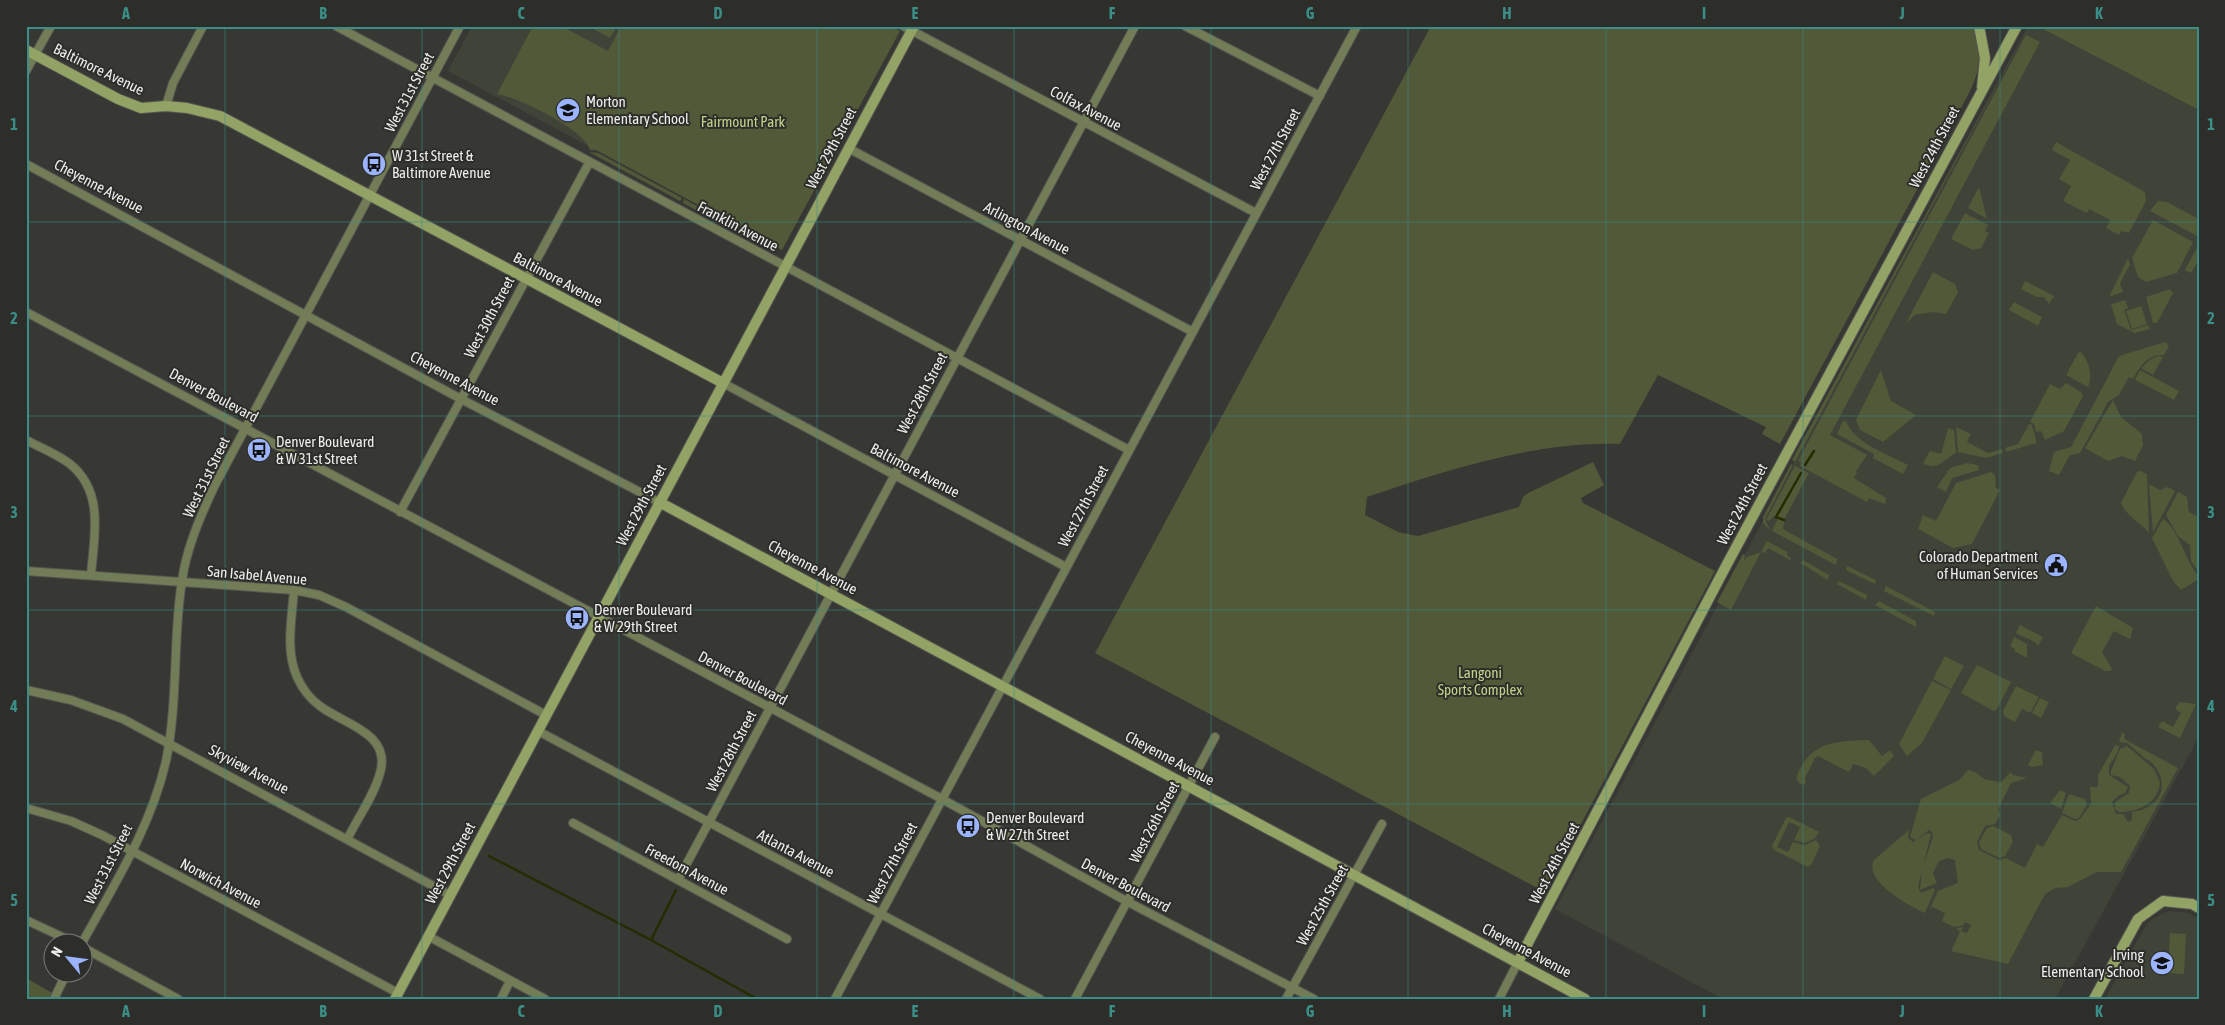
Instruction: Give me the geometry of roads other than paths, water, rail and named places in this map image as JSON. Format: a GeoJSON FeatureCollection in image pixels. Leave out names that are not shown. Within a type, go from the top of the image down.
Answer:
{"type":"FeatureCollection","features":[{"type":"Feature","properties":{"kind":"street"},"geometry":{"type":"LineString","coordinates":[[26,71],[31,52],[51,26]]}},
{"type":"Feature","properties":{"kind":"street"},"geometry":{"type":"LineString","coordinates":[[166,106],[173,83],[203,26]]}},
{"type":"Feature","properties":{"kind":"street","name":"Franklin Avenue"},"geometry":{"type":"LineString","coordinates":[[336,26],[589,163],[1129,450]]}},
{"type":"Feature","properties":{"kind":"street","name":"West 31st Street"},"geometry":{"type":"LineString","coordinates":[[88,932],[132,851],[157,794],[169,742],[182,582],[196,527],[214,487],[460,26]]}},
{"type":"Feature","properties":{"kind":"street","name":"West 28th Street"},"geometry":{"type":"LineString","coordinates":[[678,880],[1135,26]]}},
{"type":"Feature","properties":{"kind":"street"},"geometry":{"type":"LineString","coordinates":[[1185,26],[1320,96]]}},
{"type":"Feature","properties":{"kind":"street","name":"West 27th Street"},"geometry":{"type":"LineString","coordinates":[[836,999],[1357,26]]}},
{"type":"Feature","properties":{"kind":"street"},"geometry":{"type":"LineString","coordinates":[[1979,26],[1985,58],[1982,91]]}},
{"type":"Feature","properties":{"kind":"street","name":"West 24th Street"},"geometry":{"type":"LineString","coordinates":[[1499,999],[1726,566],[2017,26]]}},
{"type":"Feature","properties":{"kind":"street","name":"Colfax Avenue"},"geometry":{"type":"LineString","coordinates":[[909,28],[1083,123],[1256,213]]}},
{"type":"Feature","properties":{"kind":"street","name":"West 29th Street"},"geometry":{"type":"LineString","coordinates":[[397,996],[848,148],[909,28]]}},
{"type":"Feature","properties":{"kind":"street","name":"Baltimore Avenue"},"geometry":{"type":"LineString","coordinates":[[31,52],[141,108],[166,106],[187,108],[220,116],[1066,567]]}},
{"type":"Feature","properties":{"kind":"street","name":"Arlington Avenue"},"geometry":{"type":"LineString","coordinates":[[848,148],[1193,332]]}},
{"type":"Feature","properties":{"kind":"street","name":"West 30th Street"},"geometry":{"type":"LineString","coordinates":[[400,512],[524,279],[589,163]]}},
{"type":"Feature","properties":{"kind":"street","name":"Cheyenne Avenue"},"geometry":{"type":"LineString","coordinates":[[26,164],[307,314],[461,399],[1003,685],[1585,999]]}},
{"type":"Feature","properties":{"kind":"street","name":"Denver Boulevard"},"geometry":{"type":"LineString","coordinates":[[26,312],[942,799],[1128,902],[1314,999]]}},
{"type":"Feature","properties":{"kind":"street"},"geometry":{"type":"LineString","coordinates":[[26,440],[68,463],[83,478],[90,490],[96,512],[91,575]]}},
{"type":"Feature","properties":{"kind":"street","name":"San Isabel Avenue"},"geometry":{"type":"LineString","coordinates":[[26,571],[294,590],[332,600],[546,715]]}},
{"type":"Feature","properties":{"kind":"street"},"geometry":{"type":"LineString","coordinates":[[294,590],[290,650],[296,676],[303,688],[319,706],[370,736],[380,751],[382,762],[378,781],[348,838]]}},
{"type":"Feature","properties":{"kind":"street","name":"Skyview Avenue"},"geometry":{"type":"LineString","coordinates":[[26,690],[98,709],[169,742],[450,895]]}},
{"type":"Feature","properties":{"kind":"street","name":"Atlanta Avenue"},"geometry":{"type":"LineString","coordinates":[[538,731],[1040,999]]}},
{"type":"Feature","properties":{"kind":"street","name":"West 26th Street"},"geometry":{"type":"LineString","coordinates":[[1075,999],[1215,737]]}},
{"type":"Feature","properties":{"kind":"street","name":"Norwich Avenue"},"geometry":{"type":"LineString","coordinates":[[26,808],[71,821],[132,851],[397,996]]}},
{"type":"Feature","properties":{"kind":"street","name":"Freedom Avenue"},"geometry":{"type":"LineString","coordinates":[[573,823],[787,939]]}},
{"type":"Feature","properties":{"kind":"street","name":"West 25th Street"},"geometry":{"type":"LineString","coordinates":[[1286,999],[1382,824]]}},
{"type":"Feature","properties":{"kind":"street"},"geometry":{"type":"LineString","coordinates":[[2094,999],[2138,919],[2163,901],[2192,904],[2199,908]]}},
{"type":"Feature","properties":{"kind":"street"},"geometry":{"type":"LineString","coordinates":[[26,920],[52,932]]}},
{"type":"Feature","properties":{"kind":"street"},"geometry":{"type":"LineString","coordinates":[[428,936],[545,999]]}},
{"type":"Feature","properties":{"kind":"street"},"geometry":{"type":"LineString","coordinates":[[92,952],[178,999]]}},
{"type":"Feature","properties":{"kind":"street"},"geometry":{"type":"LineString","coordinates":[[501,999],[510,981]]}},
{"type":"Feature","properties":{"kind":"street"},"geometry":{"type":"LineString","coordinates":[[54,999],[62,982]]}},
{"type":"Feature","properties":{"kind":"waterway"},"geometry":{"type":"LineString","coordinates":[[1805,465],[1814,451]]}},
{"type":"Feature","properties":{"kind":"waterway"},"geometry":{"type":"LineString","coordinates":[[1784,520],[1776,517],[1801,473]]}},
{"type":"Feature","properties":{"kind":"waterway"},"geometry":{"type":"LineString","coordinates":[[489,856],[651,940],[757,999]]}},
{"type":"Feature","properties":{"kind":"waterway"},"geometry":{"type":"LineString","coordinates":[[651,940],[676,890]]}},
{"type":"Feature","properties":{"kind":"place","name":"Morton Elementary School"},"geometry":{"type":"Point","coordinates":[568,110]}},
{"type":"Feature","properties":{"kind":"place","name":"W 31st Street & Baltimore Avenue"},"geometry":{"type":"Point","coordinates":[374,164]}},
{"type":"Feature","properties":{"kind":"place","name":"Denver Boulevard & W 31st Street"},"geometry":{"type":"Point","coordinates":[259,450]}},
{"type":"Feature","properties":{"kind":"place","name":"Colorado Department of Human Services"},"geometry":{"type":"Point","coordinates":[2056,565]}},
{"type":"Feature","properties":{"kind":"place","name":"Denver Boulevard & W 29th Street"},"geometry":{"type":"Point","coordinates":[577,618]}},
{"type":"Feature","properties":{"kind":"place","name":"Denver Boulevard & W 27th Street"},"geometry":{"type":"Point","coordinates":[968,826]}},
{"type":"Feature","properties":{"kind":"place","name":"Irving Elementary School"},"geometry":{"type":"Point","coordinates":[2162,963]}},
{"type":"Feature","properties":{"kind":"park label","name":"Fairmount Park"},"geometry":{"type":"Point","coordinates":[743,121]}},
{"type":"Feature","properties":{"kind":"park label","name":"Langoni Sports Complex"},"geometry":{"type":"Point","coordinates":[1480,680]}}]}
